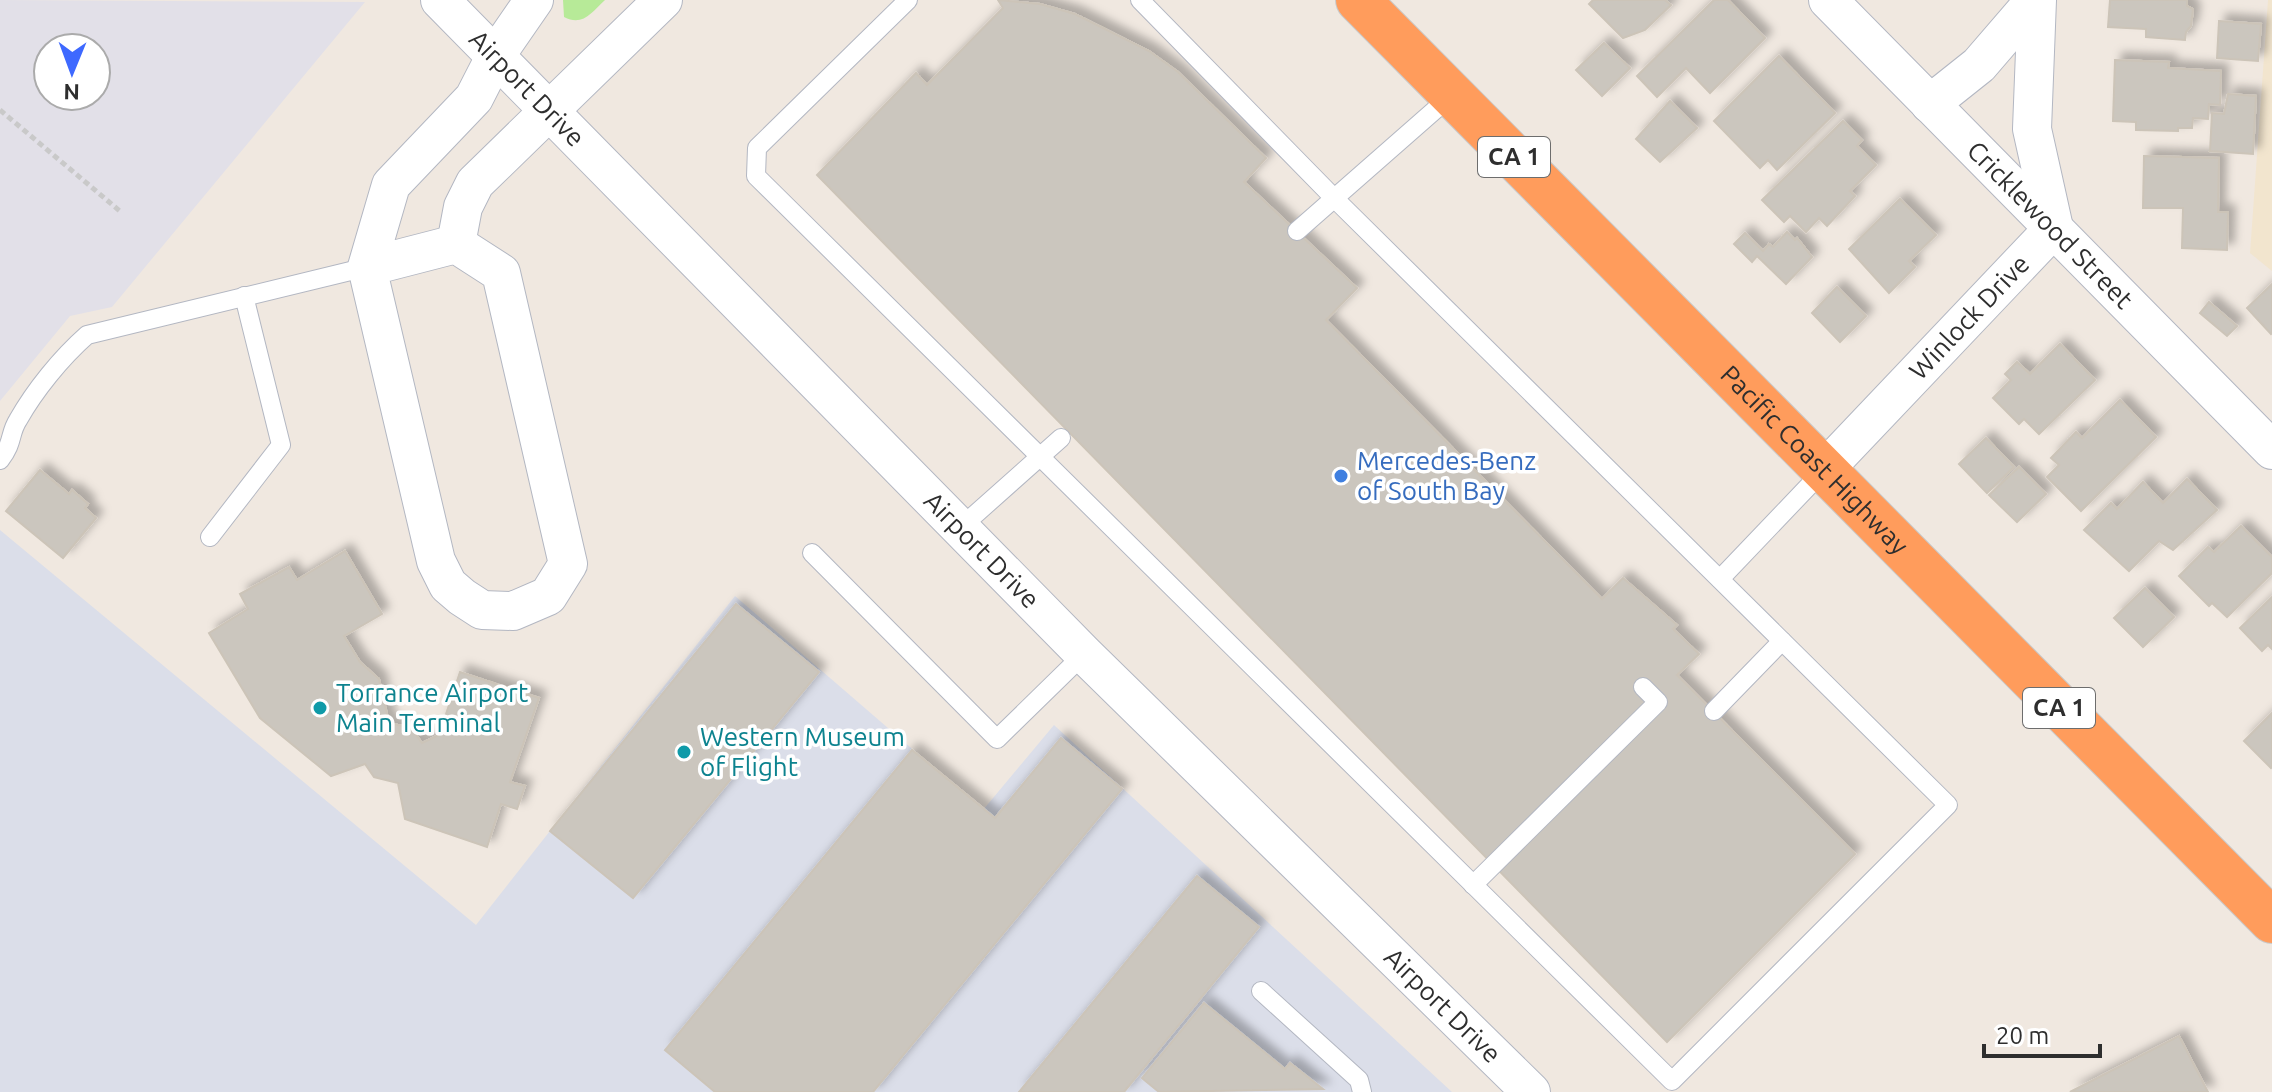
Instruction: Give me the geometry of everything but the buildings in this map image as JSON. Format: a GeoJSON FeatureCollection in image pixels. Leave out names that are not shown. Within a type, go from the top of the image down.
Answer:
{"type":"FeatureCollection","features":[{"type":"Feature","properties":{"kind":"highway","name":"Pacific Coast Highway"},"geometry":{"type":"LineString","coordinates":[[1358,0],[1826,468],[1953,601],[2272,921]]}},
{"type":"Feature","properties":{"kind":"street","name":"Airport Drive"},"geometry":{"type":"LineString","coordinates":[[440,0],[553,111],[1084,654],[1531,1092]]}},
{"type":"Feature","properties":{"kind":"street"},"geometry":{"type":"LineString","coordinates":[[367,267],[456,244],[501,273],[568,564],[548,596],[513,611],[482,610],[448,585],[436,561],[367,267],[391,185],[474,98],[496,55],[534,0]]}},
{"type":"Feature","properties":{"kind":"street"},"geometry":{"type":"LineString","coordinates":[[456,244],[463,207],[475,183],[519,137],[553,111],[663,0]]}},
{"type":"Feature","properties":{"kind":"street","name":"Cricklewood Street"},"geometry":{"type":"LineString","coordinates":[[1828,0],[2272,450]]}},
{"type":"Feature","properties":{"kind":"street"},"geometry":{"type":"LineString","coordinates":[[1930,104],[1979,65],[2036,0]]}},
{"type":"Feature","properties":{"kind":"street"},"geometry":{"type":"LineString","coordinates":[[2036,0],[2032,129],[2054,228]]}},
{"type":"Feature","properties":{"kind":"street","name":"Winlock Drive"},"geometry":{"type":"LineString","coordinates":[[1826,468],[2054,228]]}},
{"type":"Feature","properties":{"kind":"lane"},"geometry":{"type":"LineString","coordinates":[[908,0],[757,148],[756,176],[1473,885],[1667,1087],[1948,805],[1334,198],[1140,0]]}},
{"type":"Feature","properties":{"kind":"lane"},"geometry":{"type":"LineString","coordinates":[[1297,231],[1452,95]]}},
{"type":"Feature","properties":{"kind":"lane"},"geometry":{"type":"LineString","coordinates":[[0,460],[12,444],[8,425],[87,335],[367,267]]}},
{"type":"Feature","properties":{"kind":"lane"},"geometry":{"type":"LineString","coordinates":[[210,537],[281,445],[244,296]]}},
{"type":"Feature","properties":{"kind":"lane"},"geometry":{"type":"LineString","coordinates":[[961,527],[1061,438]]}},
{"type":"Feature","properties":{"kind":"lane"},"geometry":{"type":"LineString","coordinates":[[1720,579],[1826,468]]}},
{"type":"Feature","properties":{"kind":"lane"},"geometry":{"type":"LineString","coordinates":[[812,553],[997,739],[1084,654]]}},
{"type":"Feature","properties":{"kind":"lane"},"geometry":{"type":"LineString","coordinates":[[1714,711],[1782,641]]}},
{"type":"Feature","properties":{"kind":"lane"},"geometry":{"type":"LineString","coordinates":[[1473,885],[1658,702],[1643,687]]}},
{"type":"Feature","properties":{"kind":"lane"},"geometry":{"type":"LineString","coordinates":[[1261,991],[1359,1080],[1362,1092]]}},
{"type":"Feature","properties":{"kind":"path"},"geometry":{"type":"LineString","coordinates":[[0,110],[121,212]]}},
{"type":"Feature","properties":{"kind":"shaded area"},"geometry":{"type":"Polygon","coordinates":[[[0,0],[365,2],[112,307],[70,316],[0,401],[0,0]]]}},
{"type":"Feature","properties":{"kind":"shaded area"},"geometry":{"type":"Polygon","coordinates":[[[2268,0],[2272,0],[2272,271],[2250,253],[2268,0]]]}},
{"type":"Feature","properties":{"kind":"shaded area"},"geometry":{"type":"Polygon","coordinates":[[[0,530],[476,925],[735,596],[983,810],[1054,725],[1452,1092],[0,1092],[0,530]]]}},
{"type":"Feature","properties":{"kind":"green space"},"geometry":{"type":"Polygon","coordinates":[[[563,0],[605,0],[587,17],[571,20],[564,17],[563,0]]]}},
{"type":"Feature","properties":{"kind":"place","name":"Mercedes-Benz of South Bay"},"geometry":{"type":"Point","coordinates":[1341,476]}},
{"type":"Feature","properties":{"kind":"place","name":"Torrance Airport Main Terminal"},"geometry":{"type":"Point","coordinates":[320,708]}},
{"type":"Feature","properties":{"kind":"place","name":"Western Museum of Flight"},"geometry":{"type":"Point","coordinates":[684,752]}}]}
